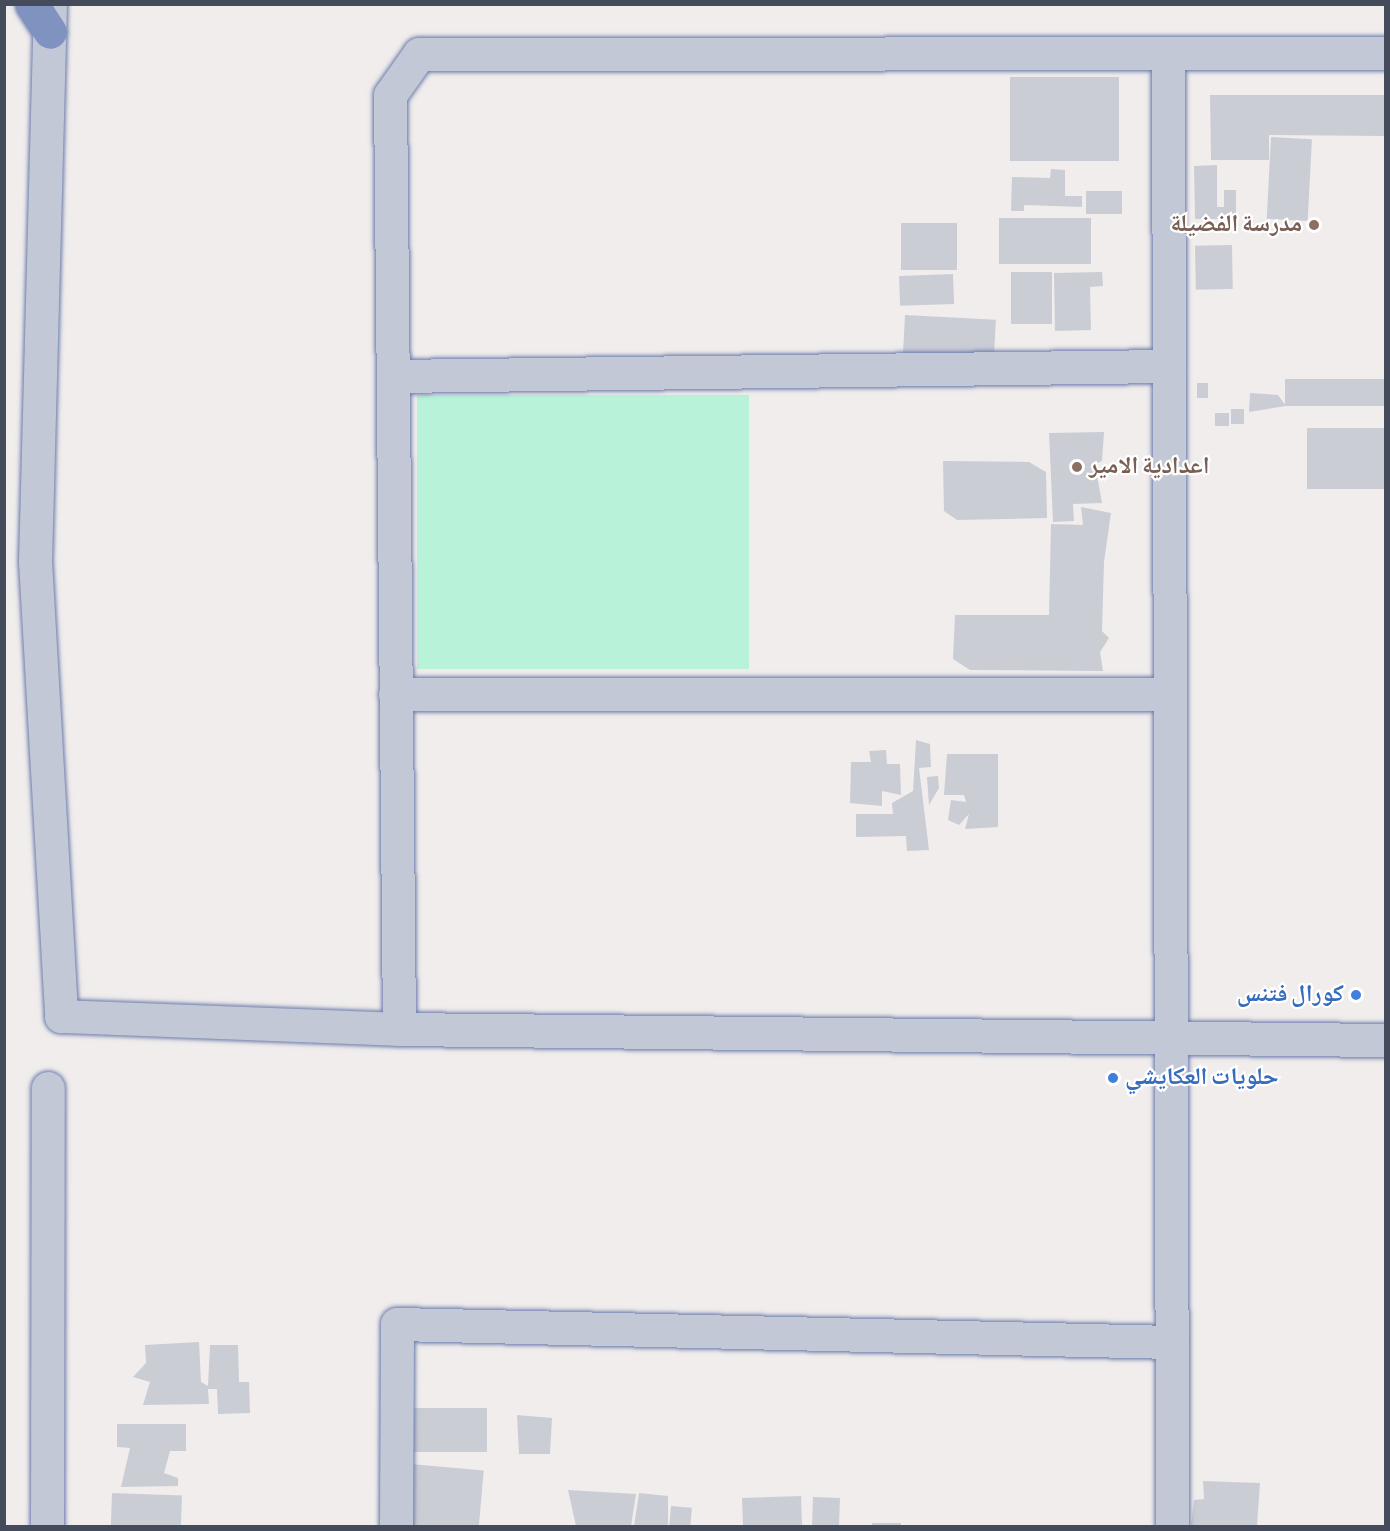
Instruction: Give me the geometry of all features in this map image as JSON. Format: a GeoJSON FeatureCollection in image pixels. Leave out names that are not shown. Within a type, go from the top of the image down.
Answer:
{"type":"FeatureCollection","features":[{"type":"Feature","properties":{"kind":"highway"},"geometry":{"type":"LineString","coordinates":[[32,4],[50,19]]}},
{"type":"Feature","properties":{"kind":"street"},"geometry":{"type":"LineString","coordinates":[[50,19],[35,561],[61,1017],[399,1029],[1170,1041],[1386,1040]]}},
{"type":"Feature","properties":{"kind":"street"},"geometry":{"type":"LineString","coordinates":[[1168,53],[1172,1527]]}},
{"type":"Feature","properties":{"kind":"street"},"geometry":{"type":"LineString","coordinates":[[399,1029],[390,95],[419,54],[1386,53]]}},
{"type":"Feature","properties":{"kind":"street"},"geometry":{"type":"LineString","coordinates":[[393,376],[1169,366]]}},
{"type":"Feature","properties":{"kind":"street"},"geometry":{"type":"LineString","coordinates":[[395,694],[1170,694]]}},
{"type":"Feature","properties":{"kind":"street"},"geometry":{"type":"LineString","coordinates":[[47,1527],[48,1088]]}},
{"type":"Feature","properties":{"kind":"street"},"geometry":{"type":"LineString","coordinates":[[396,1527],[397,1324],[1171,1342]]}},
{"type":"Feature","properties":{"kind":"green space"},"geometry":{"type":"Polygon","coordinates":[[[417,395],[749,395],[749,669],[417,669],[417,395]]]}},
{"type":"Feature","properties":{"kind":"building"},"geometry":{"type":"Polygon","coordinates":[[[1010,77],[1119,77],[1119,161],[1010,161],[1010,77]]]}},
{"type":"Feature","properties":{"kind":"building"},"geometry":{"type":"Polygon","coordinates":[[[1210,95],[1386,95],[1386,136],[1269,135],[1269,160],[1211,160],[1210,95]]]}},
{"type":"Feature","properties":{"kind":"building"},"geometry":{"type":"Polygon","coordinates":[[[1271,137],[1312,139],[1308,221],[1267,219],[1271,137]]]}},
{"type":"Feature","properties":{"kind":"building"},"geometry":{"type":"Polygon","coordinates":[[[1217,165],[1217,207],[1224,207],[1224,190],[1236,190],[1236,219],[1195,219],[1194,166],[1217,165]]]}},
{"type":"Feature","properties":{"kind":"building"},"geometry":{"type":"Polygon","coordinates":[[[1051,169],[1065,170],[1065,196],[1082,196],[1082,207],[1024,205],[1024,211],[1011,211],[1012,177],[1050,178],[1051,169]]]}},
{"type":"Feature","properties":{"kind":"building"},"geometry":{"type":"Polygon","coordinates":[[[1086,191],[1122,191],[1122,214],[1086,214],[1086,191]]]}},
{"type":"Feature","properties":{"kind":"building"},"geometry":{"type":"Polygon","coordinates":[[[999,218],[1091,218],[1091,264],[999,264],[999,218]]]}},
{"type":"Feature","properties":{"kind":"building"},"geometry":{"type":"Polygon","coordinates":[[[901,223],[957,223],[957,270],[901,270],[901,223]]]}},
{"type":"Feature","properties":{"kind":"building"},"geometry":{"type":"Polygon","coordinates":[[[1232,245],[1233,289],[1196,290],[1195,246],[1232,245]]]}},
{"type":"Feature","properties":{"kind":"building"},"geometry":{"type":"Polygon","coordinates":[[[1011,272],[1052,272],[1052,324],[1011,324],[1011,272]]]}},
{"type":"Feature","properties":{"kind":"building"},"geometry":{"type":"Polygon","coordinates":[[[1102,272],[1103,286],[1090,287],[1091,330],[1055,331],[1054,273],[1102,272]]]}},
{"type":"Feature","properties":{"kind":"building"},"geometry":{"type":"Polygon","coordinates":[[[953,274],[954,304],[900,306],[899,276],[953,274]]]}},
{"type":"Feature","properties":{"kind":"building"},"geometry":{"type":"Polygon","coordinates":[[[905,315],[996,320],[994,360],[903,355],[905,315]]]}},
{"type":"Feature","properties":{"kind":"building"},"geometry":{"type":"Polygon","coordinates":[[[1285,379],[1386,379],[1386,406],[1285,406],[1285,379]]]}},
{"type":"Feature","properties":{"kind":"building"},"geometry":{"type":"Polygon","coordinates":[[[1197,383],[1208,383],[1208,398],[1197,398],[1197,383]]]}},
{"type":"Feature","properties":{"kind":"building"},"geometry":{"type":"Polygon","coordinates":[[[1250,393],[1278,395],[1286,406],[1249,412],[1250,393]]]}},
{"type":"Feature","properties":{"kind":"building"},"geometry":{"type":"Polygon","coordinates":[[[1231,409],[1244,409],[1244,424],[1231,424],[1231,409]]]}},
{"type":"Feature","properties":{"kind":"building"},"geometry":{"type":"Polygon","coordinates":[[[1215,413],[1229,413],[1229,426],[1215,426],[1215,413]]]}},
{"type":"Feature","properties":{"kind":"building"},"geometry":{"type":"Polygon","coordinates":[[[1307,428],[1386,428],[1386,489],[1307,489],[1307,428]]]}},
{"type":"Feature","properties":{"kind":"building"},"geometry":{"type":"Polygon","coordinates":[[[1104,432],[1102,461],[1095,464],[1102,503],[1073,504],[1074,521],[1053,522],[1049,433],[1104,432]]]}},
{"type":"Feature","properties":{"kind":"building"},"geometry":{"type":"Polygon","coordinates":[[[943,461],[1029,462],[1046,472],[1047,518],[957,520],[944,511],[943,461]]]}},
{"type":"Feature","properties":{"kind":"building"},"geometry":{"type":"Polygon","coordinates":[[[1081,507],[1111,513],[1104,562],[1102,631],[1109,638],[1100,652],[1103,671],[970,670],[953,659],[955,615],[1049,615],[1051,524],[1083,525],[1081,507]]]}},
{"type":"Feature","properties":{"kind":"building"},"geometry":{"type":"Polygon","coordinates":[[[916,740],[930,744],[931,767],[919,768],[929,850],[907,851],[906,836],[856,837],[856,814],[893,814],[892,803],[913,791],[916,740]]]}},
{"type":"Feature","properties":{"kind":"building"},"geometry":{"type":"Polygon","coordinates":[[[886,750],[887,764],[900,764],[901,795],[882,791],[882,806],[850,803],[851,762],[871,762],[869,751],[886,750]]]}},
{"type":"Feature","properties":{"kind":"building"},"geometry":{"type":"Polygon","coordinates":[[[947,754],[998,754],[998,827],[965,829],[969,814],[959,825],[948,820],[951,800],[966,802],[964,795],[944,795],[947,754]]]}},
{"type":"Feature","properties":{"kind":"building"},"geometry":{"type":"Polygon","coordinates":[[[938,776],[939,788],[929,805],[927,777],[938,776]]]}},
{"type":"Feature","properties":{"kind":"building"},"geometry":{"type":"Polygon","coordinates":[[[199,1342],[201,1382],[208,1386],[210,1345],[238,1345],[239,1382],[249,1382],[250,1413],[218,1414],[217,1389],[208,1389],[209,1404],[143,1405],[150,1382],[133,1377],[146,1363],[145,1345],[199,1342]]]}},
{"type":"Feature","properties":{"kind":"building"},"geometry":{"type":"Polygon","coordinates":[[[408,1408],[487,1408],[487,1452],[408,1452],[408,1408]]]}},
{"type":"Feature","properties":{"kind":"building"},"geometry":{"type":"Polygon","coordinates":[[[517,1415],[552,1418],[550,1454],[519,1454],[517,1415]]]}},
{"type":"Feature","properties":{"kind":"building"},"geometry":{"type":"Polygon","coordinates":[[[117,1424],[186,1424],[186,1451],[170,1451],[164,1473],[178,1478],[178,1486],[121,1487],[130,1448],[117,1447],[117,1424]]]}},
{"type":"Feature","properties":{"kind":"building"},"geometry":{"type":"Polygon","coordinates":[[[410,1464],[484,1470],[479,1526],[405,1526],[410,1464]]]}},
{"type":"Feature","properties":{"kind":"building"},"geometry":{"type":"Polygon","coordinates":[[[1203,1481],[1260,1483],[1257,1526],[1191,1526],[1194,1500],[1204,1499],[1203,1481]]]}},
{"type":"Feature","properties":{"kind":"building"},"geometry":{"type":"Polygon","coordinates":[[[568,1490],[636,1494],[631,1526],[576,1526],[568,1490]]]}},
{"type":"Feature","properties":{"kind":"building"},"geometry":{"type":"Polygon","coordinates":[[[112,1493],[182,1495],[181,1526],[111,1526],[112,1493]]]}},
{"type":"Feature","properties":{"kind":"building"},"geometry":{"type":"Polygon","coordinates":[[[639,1493],[668,1496],[668,1526],[634,1526],[639,1493]]]}},
{"type":"Feature","properties":{"kind":"building"},"geometry":{"type":"Polygon","coordinates":[[[801,1496],[802,1526],[743,1526],[742,1498],[801,1496]]]}},
{"type":"Feature","properties":{"kind":"building"},"geometry":{"type":"Polygon","coordinates":[[[813,1497],[840,1498],[839,1526],[812,1526],[813,1497]]]}},
{"type":"Feature","properties":{"kind":"building"},"geometry":{"type":"Polygon","coordinates":[[[671,1506],[692,1508],[690,1526],[669,1526],[671,1506]]]}},
{"type":"Feature","properties":{"kind":"building"},"geometry":{"type":"Polygon","coordinates":[[[872,1523],[901,1523],[901,1526],[872,1526],[872,1523]]]}},
{"type":"Feature","properties":{"kind":"place","name":"مدرسة الفضيلة"},"geometry":{"type":"Point","coordinates":[1314,225]}},
{"type":"Feature","properties":{"kind":"place","name":"اعدادية الامير"},"geometry":{"type":"Point","coordinates":[1077,467]}},
{"type":"Feature","properties":{"kind":"place","name":"كورال فتنس"},"geometry":{"type":"Point","coordinates":[1356,995]}},
{"type":"Feature","properties":{"kind":"place","name":"حلويات العكايشي"},"geometry":{"type":"Point","coordinates":[1113,1078]}}]}
